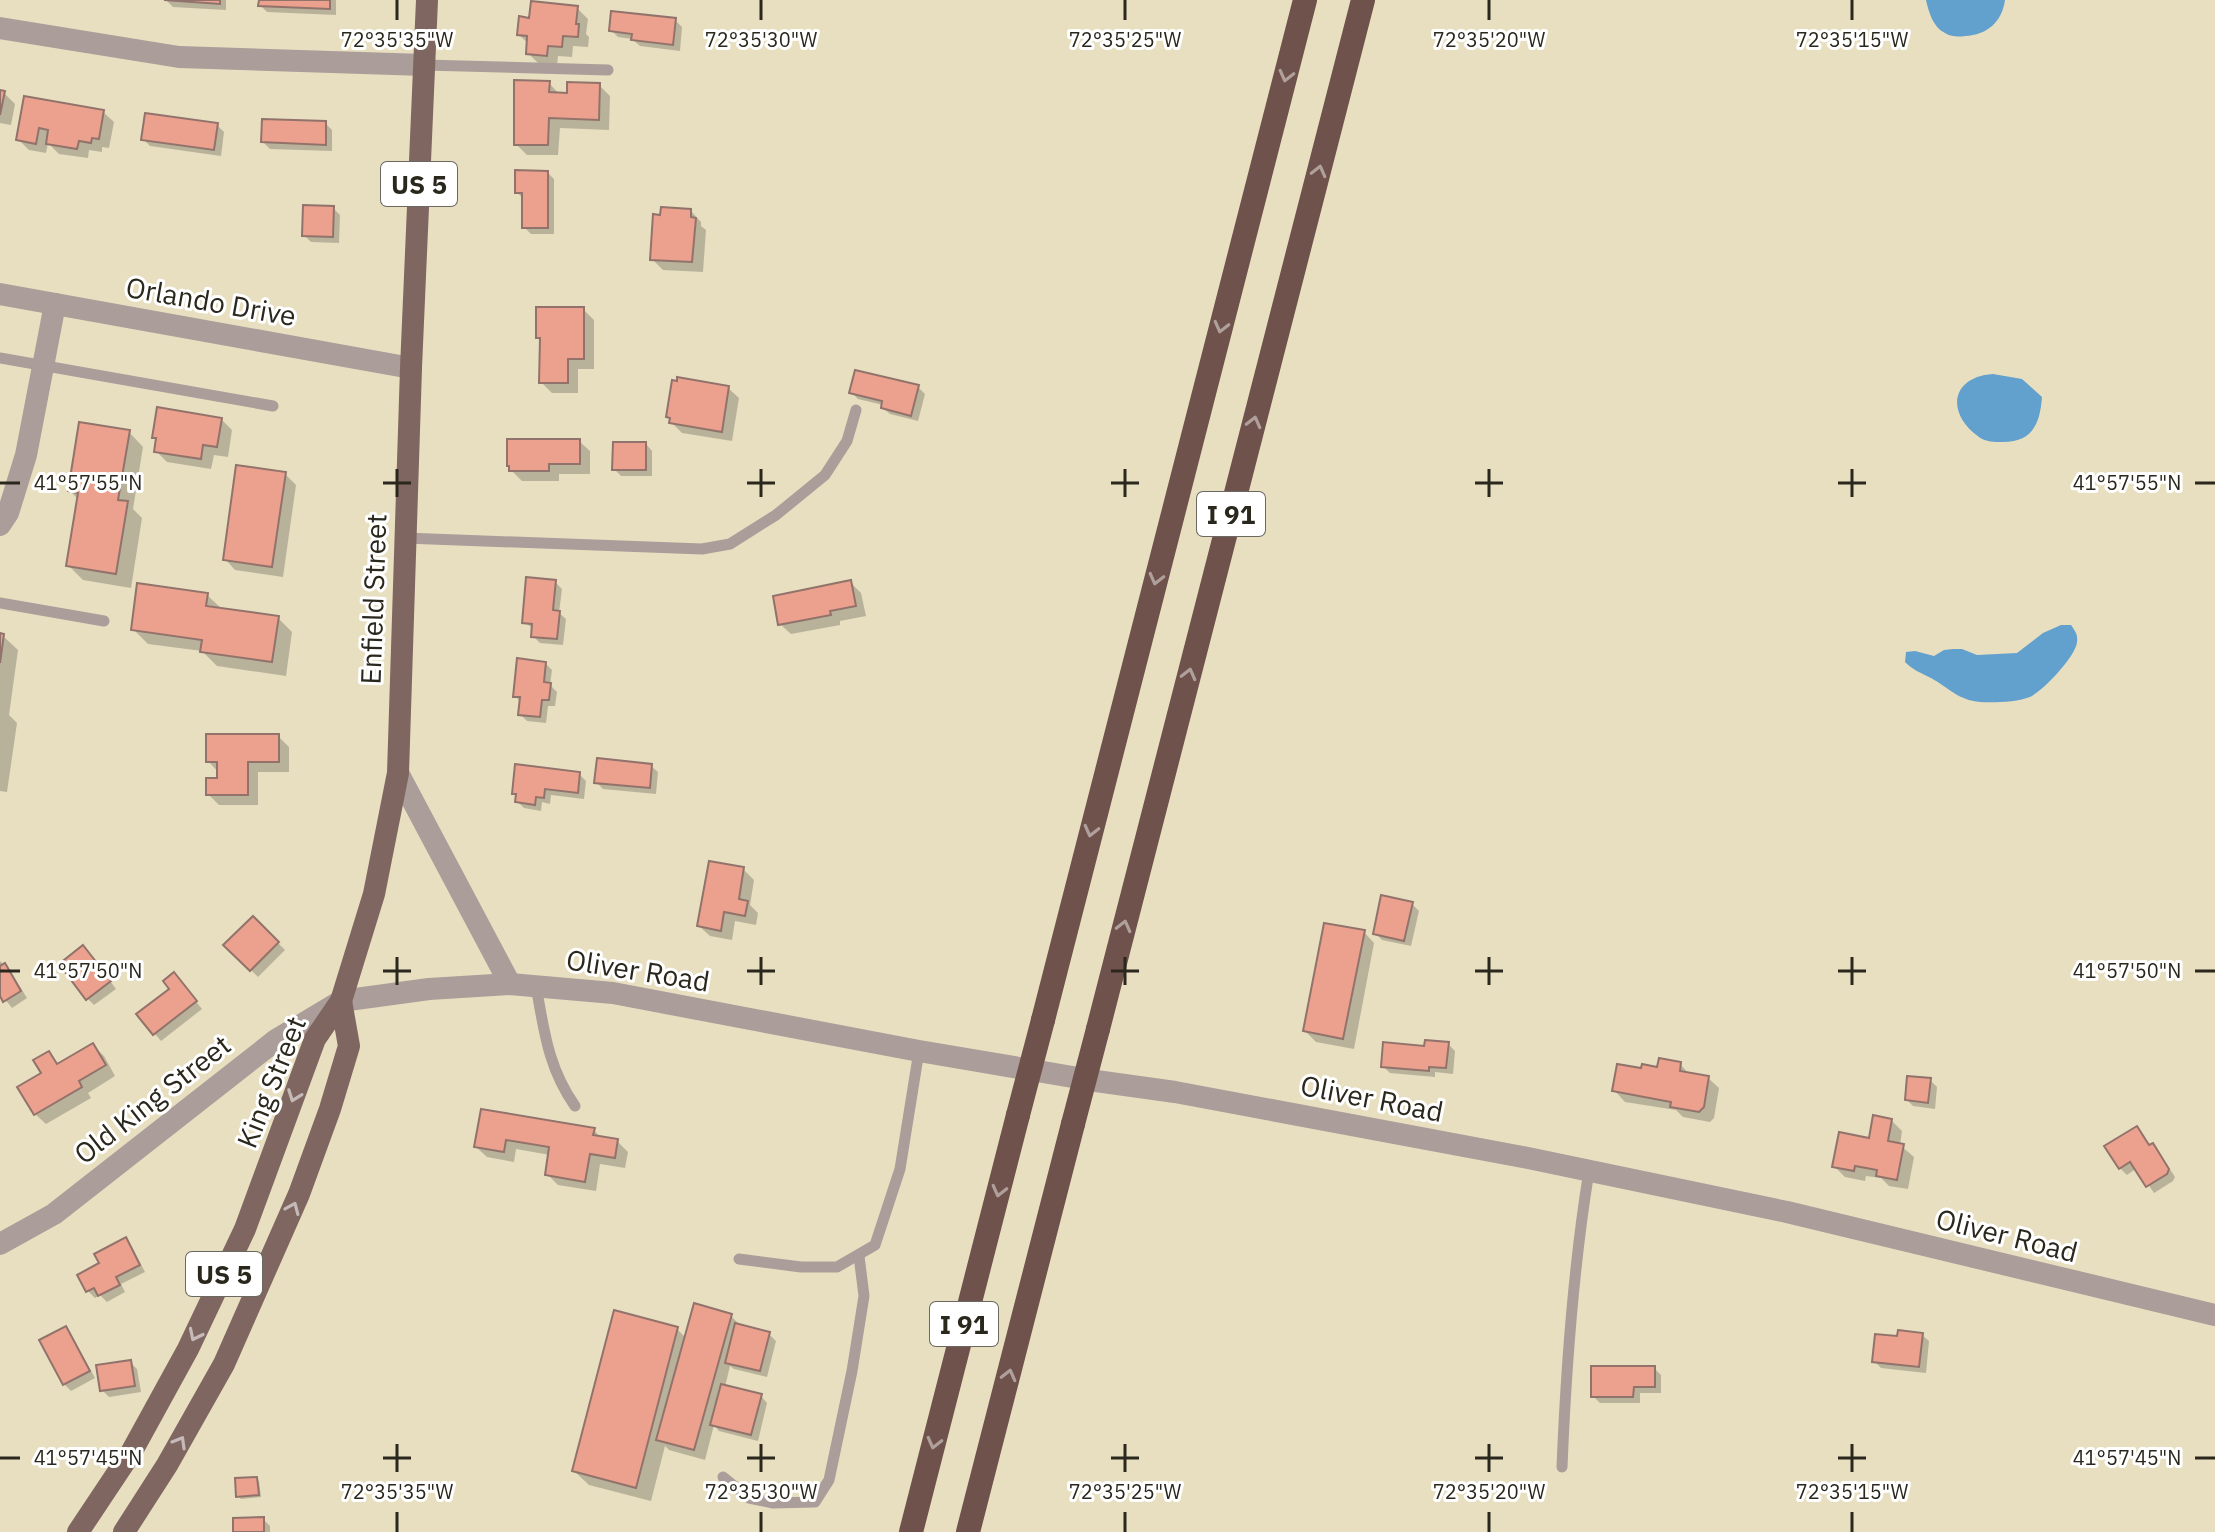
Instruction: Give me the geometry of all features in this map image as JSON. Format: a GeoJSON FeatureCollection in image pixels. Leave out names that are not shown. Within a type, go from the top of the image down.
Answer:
{"type":"FeatureCollection","features":[{"type":"Feature","properties":{"kind":"highway","name":"I 91"},"geometry":{"type":"LineString","coordinates":[[911,1532],[1305,0]]}},
{"type":"Feature","properties":{"kind":"highway","name":"I 91"},"geometry":{"type":"LineString","coordinates":[[968,1532],[1363,0]]}},
{"type":"Feature","properties":{"kind":"main road","name":"Enfield Street"},"geometry":{"type":"LineString","coordinates":[[341,1001],[374,894],[398,773],[427,0]]}},
{"type":"Feature","properties":{"kind":"main road","name":"King Street"},"geometry":{"type":"LineString","coordinates":[[84,1523],[132,1451],[188,1349],[245,1229],[315,1039],[341,1001]]}},
{"type":"Feature","properties":{"kind":"main road","name":"King Street"},"geometry":{"type":"LineString","coordinates":[[124,1532],[167,1465],[224,1364],[278,1246],[330,1109],[349,1046],[341,1001]]}},
{"type":"Feature","properties":{"kind":"main road"},"geometry":{"type":"LineString","coordinates":[[245,1229],[278,1246]]}},
{"type":"Feature","properties":{"kind":"main road"},"geometry":{"type":"LineString","coordinates":[[84,1523],[117,1532]]}},
{"type":"Feature","properties":{"kind":"street"},"geometry":{"type":"LineString","coordinates":[[0,28],[179,57],[424,65]]}},
{"type":"Feature","properties":{"kind":"street","name":"Orlando Drive"},"geometry":{"type":"LineString","coordinates":[[0,294],[411,368]]}},
{"type":"Feature","properties":{"kind":"street"},"geometry":{"type":"LineString","coordinates":[[0,525],[8,513],[26,455],[55,304]]}},
{"type":"Feature","properties":{"kind":"street"},"geometry":{"type":"LineString","coordinates":[[398,773],[510,984]]}},
{"type":"Feature","properties":{"kind":"street","name":"Oliver Road"},"geometry":{"type":"LineString","coordinates":[[341,1001],[429,989],[510,984],[613,993],[919,1051],[1175,1092],[1589,1171],[1787,1212],[2215,1315]]}},
{"type":"Feature","properties":{"kind":"street","name":"Old King Street"},"geometry":{"type":"LineString","coordinates":[[0,1244],[54,1214],[276,1040],[341,1001]]}},
{"type":"Feature","properties":{"kind":"lane"},"geometry":{"type":"LineString","coordinates":[[424,65],[608,70]]}},
{"type":"Feature","properties":{"kind":"lane"},"geometry":{"type":"LineString","coordinates":[[0,358],[273,406]]}},
{"type":"Feature","properties":{"kind":"lane"},"geometry":{"type":"LineString","coordinates":[[405,538],[702,549],[730,544],[776,515],[825,475],[847,441],[856,410]]}},
{"type":"Feature","properties":{"kind":"lane"},"geometry":{"type":"LineString","coordinates":[[0,603],[104,621]]}},
{"type":"Feature","properties":{"kind":"lane"},"geometry":{"type":"LineString","coordinates":[[536,986],[552,1064],[561,1086],[575,1106]]}},
{"type":"Feature","properties":{"kind":"lane"},"geometry":{"type":"LineString","coordinates":[[739,1259],[801,1267],[837,1267],[875,1245],[900,1169],[919,1051]]}},
{"type":"Feature","properties":{"kind":"lane"},"geometry":{"type":"LineString","coordinates":[[1562,1467],[1570,1325],[1589,1171]]}},
{"type":"Feature","properties":{"kind":"lane"},"geometry":{"type":"LineString","coordinates":[[723,1477],[749,1498],[773,1503],[815,1502],[829,1480],[864,1296],[859,1256]]}},
{"type":"Feature","properties":{"kind":"water"},"geometry":{"type":"Polygon","coordinates":[[[1926,0],[2005,0],[2001,15],[1987,30],[1958,37],[1937,27],[1926,0]]]}},
{"type":"Feature","properties":{"kind":"water"},"geometry":{"type":"Polygon","coordinates":[[[1993,374],[2022,379],[2042,397],[2037,423],[2021,439],[2003,442],[1984,440],[1961,418],[1958,398],[1961,389],[1968,382],[1993,374]]]}},
{"type":"Feature","properties":{"kind":"water"},"geometry":{"type":"Polygon","coordinates":[[[2061,625],[2071,625],[2075,631],[2075,648],[2050,681],[2025,699],[1980,702],[1966,699],[1905,662],[1906,652],[1915,651],[1934,656],[1953,649],[1977,655],[2017,653],[2043,633],[2061,625]]]}},
{"type":"Feature","properties":{"kind":"building"},"geometry":{"type":"Polygon","coordinates":[[[164,0],[220,0],[220,4],[164,0]]]}},
{"type":"Feature","properties":{"kind":"building"},"geometry":{"type":"Polygon","coordinates":[[[259,0],[330,0],[330,9],[258,6],[259,0]]]}},
{"type":"Feature","properties":{"kind":"building"},"geometry":{"type":"Polygon","coordinates":[[[531,1],[578,6],[578,37],[563,36],[562,47],[548,46],[547,56],[526,54],[527,36],[517,35],[519,16],[529,18],[531,1]]]}},
{"type":"Feature","properties":{"kind":"building"},"geometry":{"type":"Polygon","coordinates":[[[611,11],[676,18],[673,45],[631,40],[632,34],[609,31],[611,11]]]}},
{"type":"Feature","properties":{"kind":"building"},"geometry":{"type":"Polygon","coordinates":[[[514,80],[550,81],[549,92],[567,93],[567,82],[600,83],[599,120],[549,118],[548,145],[514,145],[514,80]]]}},
{"type":"Feature","properties":{"kind":"building"},"geometry":{"type":"Polygon","coordinates":[[[0,90],[5,91],[0,115],[0,90]]]}},
{"type":"Feature","properties":{"kind":"building"},"geometry":{"type":"Polygon","coordinates":[[[24,96],[104,110],[99,139],[92,138],[91,143],[79,141],[77,149],[46,144],[48,130],[39,128],[36,144],[16,140],[24,96]]]}},
{"type":"Feature","properties":{"kind":"building"},"geometry":{"type":"Polygon","coordinates":[[[145,113],[218,123],[214,150],[141,140],[145,113]]]}},
{"type":"Feature","properties":{"kind":"building"},"geometry":{"type":"Polygon","coordinates":[[[262,119],[326,121],[326,145],[261,142],[262,119]]]}},
{"type":"Feature","properties":{"kind":"building"},"geometry":{"type":"Polygon","coordinates":[[[515,170],[548,171],[548,228],[522,228],[522,193],[515,193],[515,170]]]}},
{"type":"Feature","properties":{"kind":"building"},"geometry":{"type":"Polygon","coordinates":[[[303,205],[334,206],[333,237],[302,236],[303,205]]]}},
{"type":"Feature","properties":{"kind":"building"},"geometry":{"type":"Polygon","coordinates":[[[661,207],[691,209],[691,217],[696,218],[692,262],[650,260],[653,214],[660,215],[661,207]]]}},
{"type":"Feature","properties":{"kind":"building"},"geometry":{"type":"Polygon","coordinates":[[[536,307],[584,307],[584,359],[568,359],[568,383],[539,383],[540,338],[536,338],[536,307]]]}},
{"type":"Feature","properties":{"kind":"building"},"geometry":{"type":"Polygon","coordinates":[[[855,370],[919,385],[911,416],[881,408],[882,401],[849,393],[855,370]]]}},
{"type":"Feature","properties":{"kind":"building"},"geometry":{"type":"Polygon","coordinates":[[[677,377],[729,386],[722,432],[669,423],[670,418],[666,417],[672,380],[677,381],[677,377]]]}},
{"type":"Feature","properties":{"kind":"building"},"geometry":{"type":"Polygon","coordinates":[[[157,407],[222,418],[217,447],[203,445],[201,459],[154,452],[156,438],[152,438],[157,407]]]}},
{"type":"Feature","properties":{"kind":"building"},"geometry":{"type":"Polygon","coordinates":[[[79,422],[130,430],[118,500],[128,501],[116,574],[66,566],[78,493],[68,491],[79,422]]]}},
{"type":"Feature","properties":{"kind":"building"},"geometry":{"type":"Polygon","coordinates":[[[507,439],[580,439],[580,464],[549,464],[549,471],[509,471],[507,439]]]}},
{"type":"Feature","properties":{"kind":"building"},"geometry":{"type":"Polygon","coordinates":[[[613,442],[646,442],[646,470],[612,470],[613,442]]]}},
{"type":"Feature","properties":{"kind":"building"},"geometry":{"type":"Polygon","coordinates":[[[236,465],[286,472],[272,567],[223,560],[236,465]]]}},
{"type":"Feature","properties":{"kind":"building"},"geometry":{"type":"Polygon","coordinates":[[[526,577],[556,580],[553,610],[560,611],[557,639],[531,637],[532,624],[522,623],[526,577]]]}},
{"type":"Feature","properties":{"kind":"building"},"geometry":{"type":"Polygon","coordinates":[[[851,580],[856,606],[830,611],[831,615],[778,625],[773,596],[851,580]]]}},
{"type":"Feature","properties":{"kind":"building"},"geometry":{"type":"Polygon","coordinates":[[[137,583],[208,593],[206,606],[279,616],[272,662],[200,652],[202,640],[131,630],[137,583]]]}},
{"type":"Feature","properties":{"kind":"building"},"geometry":{"type":"Polygon","coordinates":[[[0,633],[4,634],[0,663],[0,633]]]}},
{"type":"Feature","properties":{"kind":"building"},"geometry":{"type":"Polygon","coordinates":[[[517,658],[546,662],[544,682],[551,683],[549,700],[542,700],[540,717],[518,715],[520,697],[513,697],[517,658]]]}},
{"type":"Feature","properties":{"kind":"building"},"geometry":{"type":"Polygon","coordinates":[[[206,734],[279,734],[279,762],[248,762],[248,795],[206,795],[206,778],[217,778],[217,762],[206,762],[206,734]]]}},
{"type":"Feature","properties":{"kind":"building"},"geometry":{"type":"Polygon","coordinates":[[[597,758],[652,764],[650,788],[594,783],[597,758]]]}},
{"type":"Feature","properties":{"kind":"building"},"geometry":{"type":"Polygon","coordinates":[[[515,764],[580,772],[578,793],[545,789],[544,798],[536,797],[535,805],[515,802],[516,794],[512,794],[515,764]]]}},
{"type":"Feature","properties":{"kind":"building"},"geometry":{"type":"Polygon","coordinates":[[[709,861],[744,867],[739,899],[748,901],[745,916],[724,912],[721,931],[697,926],[709,861]]]}},
{"type":"Feature","properties":{"kind":"building"},"geometry":{"type":"Polygon","coordinates":[[[1381,895],[1413,902],[1404,941],[1373,934],[1381,895]]]}},
{"type":"Feature","properties":{"kind":"building"},"geometry":{"type":"Polygon","coordinates":[[[253,916],[279,942],[250,971],[223,945],[253,916]]]}},
{"type":"Feature","properties":{"kind":"building"},"geometry":{"type":"Polygon","coordinates":[[[1324,923],[1365,930],[1343,1039],[1303,1031],[1324,923]]]}},
{"type":"Feature","properties":{"kind":"building"},"geometry":{"type":"Polygon","coordinates":[[[83,945],[111,981],[86,1000],[59,964],[83,945]]]}},
{"type":"Feature","properties":{"kind":"building"},"geometry":{"type":"Polygon","coordinates":[[[5,963],[21,991],[3,1002],[0,996],[0,966],[5,963]]]}},
{"type":"Feature","properties":{"kind":"building"},"geometry":{"type":"Polygon","coordinates":[[[174,972],[197,1001],[153,1035],[136,1014],[169,989],[163,981],[174,972]]]}},
{"type":"Feature","properties":{"kind":"building"},"geometry":{"type":"Polygon","coordinates":[[[1425,1040],[1449,1042],[1446,1068],[1429,1067],[1429,1071],[1381,1067],[1383,1042],[1424,1046],[1425,1040]]]}},
{"type":"Feature","properties":{"kind":"building"},"geometry":{"type":"Polygon","coordinates":[[[93,1043],[106,1065],[79,1081],[82,1087],[34,1115],[17,1087],[41,1073],[33,1060],[49,1051],[57,1064],[93,1043]]]}},
{"type":"Feature","properties":{"kind":"building"},"geometry":{"type":"Polygon","coordinates":[[[1659,1058],[1681,1062],[1680,1071],[1709,1076],[1704,1107],[1699,1112],[1670,1107],[1671,1102],[1612,1091],[1617,1064],[1657,1067],[1659,1058]]]}},
{"type":"Feature","properties":{"kind":"building"},"geometry":{"type":"Polygon","coordinates":[[[1907,1076],[1931,1078],[1928,1103],[1905,1100],[1907,1076]]]}},
{"type":"Feature","properties":{"kind":"building"},"geometry":{"type":"Polygon","coordinates":[[[481,1109],[595,1128],[593,1135],[618,1139],[615,1158],[590,1154],[585,1182],[545,1175],[549,1147],[506,1140],[504,1152],[474,1147],[481,1109]]]}},
{"type":"Feature","properties":{"kind":"building"},"geometry":{"type":"Polygon","coordinates":[[[1873,1115],[1892,1119],[1888,1141],[1904,1144],[1897,1180],[1876,1176],[1877,1170],[1855,1166],[1854,1171],[1832,1167],[1839,1132],[1869,1138],[1873,1115]]]}},
{"type":"Feature","properties":{"kind":"building"},"geometry":{"type":"Polygon","coordinates":[[[2137,1126],[2149,1145],[2153,1143],[2169,1169],[2167,1174],[2146,1187],[2130,1162],[2119,1169],[2104,1146],[2137,1126]]]}},
{"type":"Feature","properties":{"kind":"building"},"geometry":{"type":"Polygon","coordinates":[[[126,1237],[140,1265],[116,1277],[120,1285],[98,1296],[94,1288],[86,1292],[77,1275],[99,1263],[94,1254],[126,1237]]]}},
{"type":"Feature","properties":{"kind":"building"},"geometry":{"type":"Polygon","coordinates":[[[694,1303],[732,1314],[694,1450],[656,1440],[694,1303]]]}},
{"type":"Feature","properties":{"kind":"building"},"geometry":{"type":"Polygon","coordinates":[[[614,1310],[678,1327],[636,1488],[572,1471],[614,1310]]]}},
{"type":"Feature","properties":{"kind":"building"},"geometry":{"type":"Polygon","coordinates":[[[735,1323],[770,1332],[760,1371],[725,1363],[735,1323]]]}},
{"type":"Feature","properties":{"kind":"building"},"geometry":{"type":"Polygon","coordinates":[[[66,1326],[90,1371],[63,1385],[39,1340],[66,1326]]]}},
{"type":"Feature","properties":{"kind":"building"},"geometry":{"type":"Polygon","coordinates":[[[1898,1330],[1923,1333],[1919,1367],[1872,1362],[1875,1334],[1897,1336],[1898,1330]]]}},
{"type":"Feature","properties":{"kind":"building"},"geometry":{"type":"Polygon","coordinates":[[[131,1360],[135,1386],[100,1391],[96,1365],[131,1360]]]}},
{"type":"Feature","properties":{"kind":"building"},"geometry":{"type":"Polygon","coordinates":[[[1591,1366],[1655,1366],[1655,1387],[1634,1387],[1633,1397],[1591,1397],[1591,1366]]]}},
{"type":"Feature","properties":{"kind":"building"},"geometry":{"type":"Polygon","coordinates":[[[721,1384],[762,1394],[751,1435],[710,1425],[721,1384]]]}},
{"type":"Feature","properties":{"kind":"building"},"geometry":{"type":"Polygon","coordinates":[[[257,1477],[259,1495],[236,1497],[235,1478],[257,1477]]]}},
{"type":"Feature","properties":{"kind":"building"},"geometry":{"type":"Polygon","coordinates":[[[264,1517],[264,1532],[233,1532],[233,1518],[264,1517]]]}}]}
